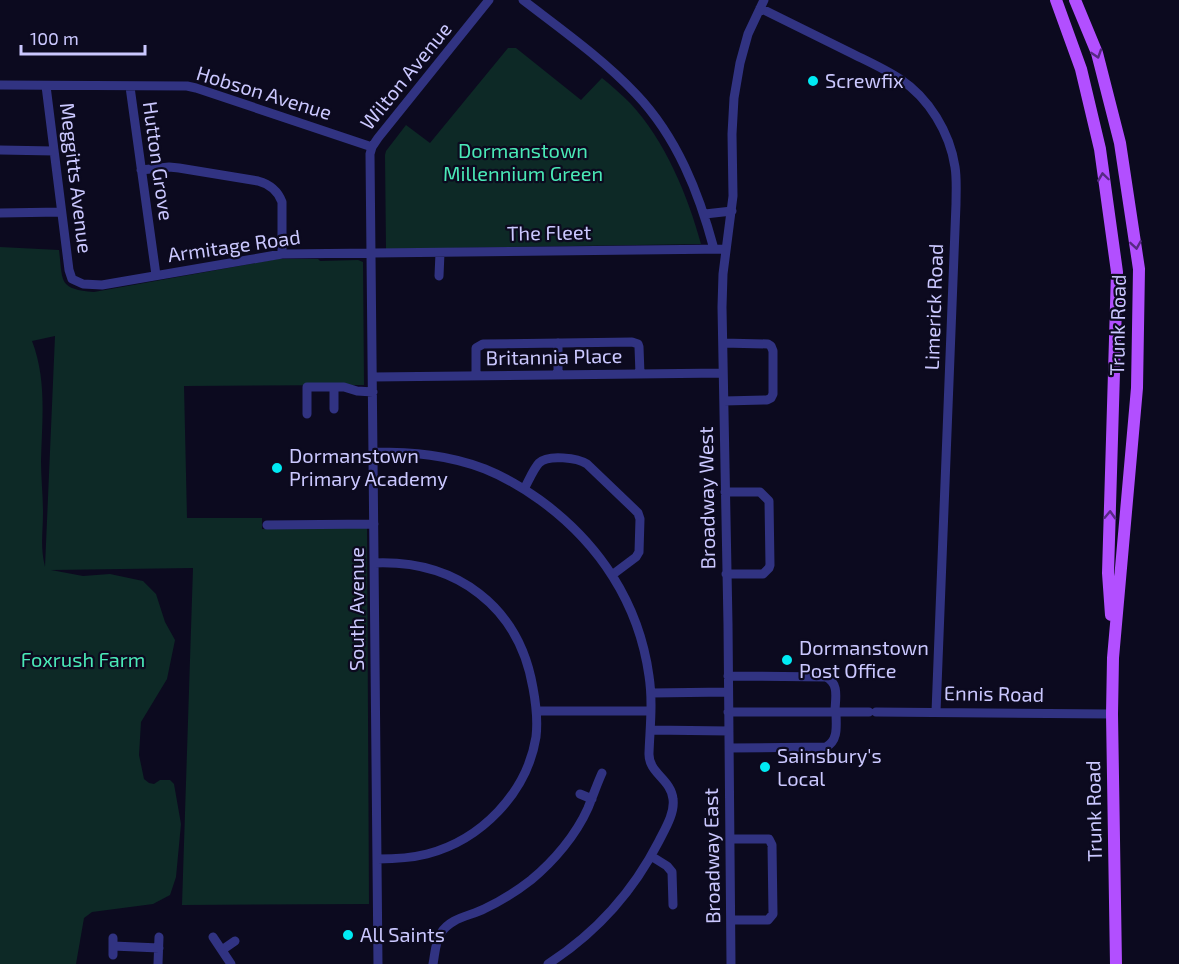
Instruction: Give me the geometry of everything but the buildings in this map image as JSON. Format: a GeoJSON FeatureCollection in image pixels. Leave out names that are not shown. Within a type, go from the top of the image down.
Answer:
{"type":"FeatureCollection","features":[{"type":"Feature","properties":{"kind":"main road","name":"Trunk Road"},"geometry":{"type":"LineString","coordinates":[[1056,0],[1081,69],[1100,149],[1117,272],[1108,573],[1113,658]]}},
{"type":"Feature","properties":{"kind":"main road","name":"Trunk Road"},"geometry":{"type":"LineString","coordinates":[[1075,0],[1097,53],[1120,143],[1139,268],[1137,388],[1113,658],[1116,964]]}},
{"type":"Feature","properties":{"kind":"street","name":"Wilton Avenue"},"geometry":{"type":"LineString","coordinates":[[372,254],[370,154],[372,147],[489,0]]}},
{"type":"Feature","properties":{"kind":"street"},"geometry":{"type":"LineString","coordinates":[[523,0],[604,64],[645,104],[673,145],[696,191],[714,249]]}},
{"type":"Feature","properties":{"kind":"street","name":"Broadway West"},"geometry":{"type":"LineString","coordinates":[[729,748],[723,274],[732,211],[734,98],[748,34],[762,4]]}},
{"type":"Feature","properties":{"kind":"street","name":"Limerick Road"},"geometry":{"type":"LineString","coordinates":[[762,4],[874,64],[911,87],[943,129],[955,167],[956,204],[936,712]]}},
{"type":"Feature","properties":{"kind":"street","name":"Hobson Avenue"},"geometry":{"type":"LineString","coordinates":[[0,86],[187,86],[204,89],[372,147]]}},
{"type":"Feature","properties":{"kind":"street","name":"Meggitts Avenue"},"geometry":{"type":"LineString","coordinates":[[46,86],[69,270],[72,279],[83,284],[102,285]]}},
{"type":"Feature","properties":{"kind":"street","name":"Hutton Grove"},"geometry":{"type":"LineString","coordinates":[[130,87],[156,275]]}},
{"type":"Feature","properties":{"kind":"street"},"geometry":{"type":"LineString","coordinates":[[0,150],[54,151]]}},
{"type":"Feature","properties":{"kind":"street"},"geometry":{"type":"LineString","coordinates":[[141,170],[179,168],[266,184],[276,191],[282,202],[282,254]]}},
{"type":"Feature","properties":{"kind":"street"},"geometry":{"type":"LineString","coordinates":[[705,214],[732,211]]}},
{"type":"Feature","properties":{"kind":"street"},"geometry":{"type":"LineString","coordinates":[[0,213],[61,212]]}},
{"type":"Feature","properties":{"kind":"street","name":"The Fleet"},"geometry":{"type":"LineString","coordinates":[[372,254],[726,249]]}},
{"type":"Feature","properties":{"kind":"street"},"geometry":{"type":"LineString","coordinates":[[439,276],[440,253]]}},
{"type":"Feature","properties":{"kind":"street","name":"Armitage Road"},"geometry":{"type":"LineString","coordinates":[[102,285],[282,254],[372,254]]}},
{"type":"Feature","properties":{"kind":"street","name":"South Avenue"},"geometry":{"type":"LineString","coordinates":[[372,254],[378,964]]}},
{"type":"Feature","properties":{"kind":"street"},"geometry":{"type":"LineString","coordinates":[[476,376],[475,352],[479,345],[483,344],[635,342],[639,347],[640,374]]}},
{"type":"Feature","properties":{"kind":"street"},"geometry":{"type":"LineString","coordinates":[[558,343],[558,375]]}},
{"type":"Feature","properties":{"kind":"street"},"geometry":{"type":"LineString","coordinates":[[723,343],[768,344],[773,351],[773,394],[771,398],[724,401]]}},
{"type":"Feature","properties":{"kind":"street","name":"Britannia Place"},"geometry":{"type":"LineString","coordinates":[[373,377],[723,373]]}},
{"type":"Feature","properties":{"kind":"street"},"geometry":{"type":"LineString","coordinates":[[307,414],[307,387],[347,387],[357,391],[373,392]]}},
{"type":"Feature","properties":{"kind":"street"},"geometry":{"type":"LineString","coordinates":[[334,387],[334,409]]}},
{"type":"Feature","properties":{"kind":"street"},"geometry":{"type":"LineString","coordinates":[[374,452],[426,454],[465,462],[496,474],[524,489],[573,526],[593,549],[627,600],[637,626],[645,654],[651,693],[650,762],[669,786],[673,804],[664,831],[651,856],[625,896],[602,922],[578,943],[548,964]]}},
{"type":"Feature","properties":{"kind":"street"},"geometry":{"type":"LineString","coordinates":[[524,489],[540,462],[548,459],[578,460],[587,464],[634,508],[640,519],[639,552],[636,557],[612,575]]}},
{"type":"Feature","properties":{"kind":"street"},"geometry":{"type":"LineString","coordinates":[[725,492],[760,492],[769,501],[769,568],[762,574],[726,574]]}},
{"type":"Feature","properties":{"kind":"street"},"geometry":{"type":"LineString","coordinates":[[267,525],[374,524]]}},
{"type":"Feature","properties":{"kind":"street"},"geometry":{"type":"LineString","coordinates":[[375,563],[398,564],[432,570],[469,586],[487,600],[515,633],[531,674],[537,711],[536,736],[530,761],[509,799],[488,821],[465,838],[428,854],[378,859]]}},
{"type":"Feature","properties":{"kind":"street"},"geometry":{"type":"LineString","coordinates":[[728,676],[826,677],[830,679],[835,684],[836,736],[833,742],[826,747],[729,748]]}},
{"type":"Feature","properties":{"kind":"street"},"geometry":{"type":"LineString","coordinates":[[651,693],[728,692]]}},
{"type":"Feature","properties":{"kind":"street"},"geometry":{"type":"LineString","coordinates":[[537,711],[651,711]]}},
{"type":"Feature","properties":{"kind":"street","name":"Ennis Road"},"geometry":{"type":"LineString","coordinates":[[728,712],[1112,714]]}},
{"type":"Feature","properties":{"kind":"street"},"geometry":{"type":"LineString","coordinates":[[651,730],[729,731]]}},
{"type":"Feature","properties":{"kind":"street","name":"Broadway East"},"geometry":{"type":"LineString","coordinates":[[729,748],[731,964]]}},
{"type":"Feature","properties":{"kind":"street"},"geometry":{"type":"LineString","coordinates":[[432,964],[438,939],[447,925],[497,902],[531,880],[550,861],[570,837],[588,808],[602,773]]}},
{"type":"Feature","properties":{"kind":"street"},"geometry":{"type":"LineString","coordinates":[[580,794],[592,798]]}},
{"type":"Feature","properties":{"kind":"street"},"geometry":{"type":"LineString","coordinates":[[730,839],[769,839],[772,845],[773,879],[773,914],[770,919],[731,920]]}},
{"type":"Feature","properties":{"kind":"street"},"geometry":{"type":"LineString","coordinates":[[651,856],[672,872],[673,905]]}},
{"type":"Feature","properties":{"kind":"street"},"geometry":{"type":"LineString","coordinates":[[158,964],[159,937]]}},
{"type":"Feature","properties":{"kind":"street"},"geometry":{"type":"LineString","coordinates":[[213,937],[231,964]]}},
{"type":"Feature","properties":{"kind":"street"},"geometry":{"type":"LineString","coordinates":[[222,950],[235,941]]}},
{"type":"Feature","properties":{"kind":"street"},"geometry":{"type":"LineString","coordinates":[[113,946],[159,948]]}},
{"type":"Feature","properties":{"kind":"green space","name":"Dormanstown Millennium Green"},"geometry":{"type":"Polygon","coordinates":[[[508,48],[516,48],[581,100],[602,78],[630,103],[654,134],[674,169],[701,244],[386,249],[386,151],[406,125],[430,143],[508,48]]]}},
{"type":"Feature","properties":{"kind":"green space","name":"Foxrush Farm"},"geometry":{"type":"Polygon","coordinates":[[[0,247],[59,250],[62,277],[68,286],[94,292],[278,259],[358,260],[363,262],[364,385],[184,386],[187,518],[262,518],[262,529],[367,527],[369,904],[182,905],[193,568],[51,570],[83,576],[110,574],[143,581],[156,594],[165,622],[175,640],[167,679],[141,722],[139,755],[144,779],[154,784],[160,780],[170,780],[174,784],[181,824],[176,877],[170,895],[153,904],[92,912],[84,918],[76,964],[0,964],[0,247]],[[55,336],[32,341],[42,385],[42,546],[45,567],[55,336]]]}},
{"type":"Feature","properties":{"kind":"place","name":"Screwfix"},"geometry":{"type":"Point","coordinates":[813,81]}},
{"type":"Feature","properties":{"kind":"place","name":"Dormanstown Primary Academy"},"geometry":{"type":"Point","coordinates":[277,468]}},
{"type":"Feature","properties":{"kind":"place","name":"Dormanstown Post Office"},"geometry":{"type":"Point","coordinates":[787,660]}},
{"type":"Feature","properties":{"kind":"place","name":"Sainsbury's Local"},"geometry":{"type":"Point","coordinates":[765,767]}},
{"type":"Feature","properties":{"kind":"place","name":"All Saints"},"geometry":{"type":"Point","coordinates":[348,935]}}]}
